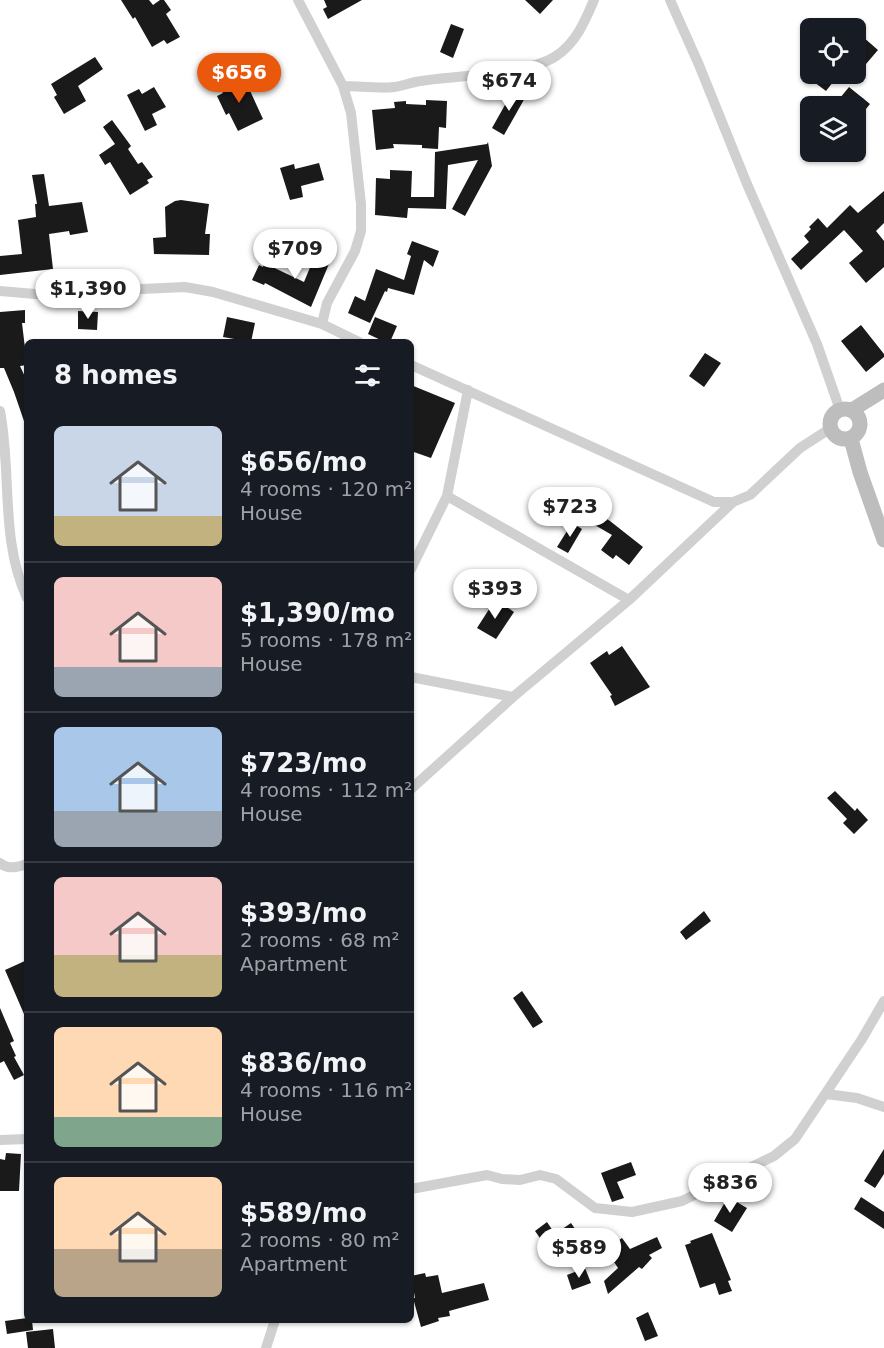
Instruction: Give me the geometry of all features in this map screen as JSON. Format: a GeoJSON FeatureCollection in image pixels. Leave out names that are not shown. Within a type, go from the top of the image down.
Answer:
{"type":"FeatureCollection","features":[{"type":"Feature","properties":{"kind":"street"},"geometry":{"type":"LineString","coordinates":[[298,0],[343,86],[352,124],[362,204],[361,231],[355,251],[327,303],[321,324]]}},
{"type":"Feature","properties":{"kind":"street"},"geometry":{"type":"LineString","coordinates":[[343,86],[394,87],[420,81],[524,68],[548,62],[559,55],[582,28],[594,0]]}},
{"type":"Feature","properties":{"kind":"street"},"geometry":{"type":"LineString","coordinates":[[670,0],[747,184],[846,410],[858,416],[861,425],[858,433],[851,439],[841,439],[833,433],[832,418],[846,410],[884,390]]}},
{"type":"Feature","properties":{"kind":"street"},"geometry":{"type":"LineString","coordinates":[[0,291],[35,294],[185,287],[213,292],[321,324],[353,339]]}},
{"type":"Feature","properties":{"kind":"street"},"geometry":{"type":"LineString","coordinates":[[414,366],[714,502],[734,502]]}},
{"type":"Feature","properties":{"kind":"street"},"geometry":{"type":"LineString","coordinates":[[414,563],[447,496],[468,390]]}},
{"type":"Feature","properties":{"kind":"street"},"geometry":{"type":"LineString","coordinates":[[0,411],[5,453],[6,523],[16,575],[24,592]]}},
{"type":"Feature","properties":{"kind":"street"},"geometry":{"type":"LineString","coordinates":[[414,786],[513,697],[629,600],[734,502],[750,495],[800,448],[831,428]]}},
{"type":"Feature","properties":{"kind":"street"},"geometry":{"type":"LineString","coordinates":[[851,439],[884,540]]}},
{"type":"Feature","properties":{"kind":"street"},"geometry":{"type":"LineString","coordinates":[[447,496],[629,600]]}},
{"type":"Feature","properties":{"kind":"street"},"geometry":{"type":"LineString","coordinates":[[414,678],[513,697]]}},
{"type":"Feature","properties":{"kind":"street"},"geometry":{"type":"LineString","coordinates":[[0,863],[13,868],[24,865]]}},
{"type":"Feature","properties":{"kind":"street"},"geometry":{"type":"LineString","coordinates":[[414,1188],[487,1174],[502,1179],[520,1180],[540,1175],[556,1179],[595,1208],[632,1212],[682,1201],[774,1156],[795,1139],[862,1039],[884,1001]]}},
{"type":"Feature","properties":{"kind":"street"},"geometry":{"type":"LineString","coordinates":[[826,1094],[843,1095],[884,1107]]}},
{"type":"Feature","properties":{"kind":"street"},"geometry":{"type":"LineString","coordinates":[[0,1140],[24,1139]]}},
{"type":"Feature","properties":{"kind":"street"},"geometry":{"type":"LineString","coordinates":[[266,1348],[274,1323]]}},
{"type":"Feature","properties":{"kind":"building"},"geometry":{"type":"Polygon","coordinates":[[[121,0],[149,0],[153,5],[164,0],[171,10],[166,14],[180,37],[167,44],[164,40],[152,47],[135,17],[133,19],[121,0]]]}},
{"type":"Feature","properties":{"kind":"building"},"geometry":{"type":"Polygon","coordinates":[[[324,0],[362,0],[328,19],[323,9],[327,7],[324,0]]]}},
{"type":"Feature","properties":{"kind":"building"},"geometry":{"type":"Polygon","coordinates":[[[525,0],[553,0],[540,14],[525,0]]]}},
{"type":"Feature","properties":{"kind":"building"},"geometry":{"type":"Polygon","coordinates":[[[451,24],[464,29],[453,58],[440,52],[451,24]]]}},
{"type":"Feature","properties":{"kind":"building"},"geometry":{"type":"Polygon","coordinates":[[[866,40],[878,50],[866,64],[866,40]]]}},
{"type":"Feature","properties":{"kind":"building"},"geometry":{"type":"Polygon","coordinates":[[[95,57],[103,69],[78,86],[86,101],[64,114],[54,97],[57,95],[51,84],[95,57]]]}},
{"type":"Feature","properties":{"kind":"building"},"geometry":{"type":"Polygon","coordinates":[[[234,78],[238,87],[246,82],[263,119],[238,131],[229,113],[226,115],[217,96],[223,93],[219,85],[234,78]]]}},
{"type":"Feature","properties":{"kind":"building"},"geometry":{"type":"Polygon","coordinates":[[[817,84],[831,84],[826,91],[817,84]]]}},
{"type":"Feature","properties":{"kind":"building"},"geometry":{"type":"Polygon","coordinates":[[[154,87],[166,107],[152,114],[157,125],[145,131],[127,95],[139,89],[142,94],[154,87]]]}},
{"type":"Feature","properties":{"kind":"building"},"geometry":{"type":"Polygon","coordinates":[[[849,87],[860,96],[842,96],[849,87]]]}},
{"type":"Feature","properties":{"kind":"building"},"geometry":{"type":"Polygon","coordinates":[[[514,89],[526,96],[504,135],[492,128],[514,89]]]}},
{"type":"Feature","properties":{"kind":"building"},"geometry":{"type":"Polygon","coordinates":[[[426,100],[447,101],[446,128],[439,127],[438,149],[422,148],[422,145],[393,144],[394,148],[376,150],[372,110],[395,108],[394,102],[406,101],[406,104],[426,105],[426,100]]]}},
{"type":"Feature","properties":{"kind":"building"},"geometry":{"type":"Polygon","coordinates":[[[112,120],[131,146],[128,149],[138,164],[142,162],[153,177],[147,180],[149,183],[130,195],[110,162],[105,165],[99,155],[115,144],[103,127],[112,120]]]}},
{"type":"Feature","properties":{"kind":"building"},"geometry":{"type":"Polygon","coordinates":[[[488,142],[492,166],[465,216],[452,209],[478,160],[448,165],[446,209],[408,208],[407,218],[375,215],[376,178],[390,179],[390,170],[412,171],[411,197],[434,197],[435,152],[488,142]]]}},
{"type":"Feature","properties":{"kind":"building"},"geometry":{"type":"Polygon","coordinates":[[[319,163],[324,180],[301,186],[303,197],[290,200],[280,168],[294,164],[295,169],[319,163]]]}},
{"type":"Feature","properties":{"kind":"building"},"geometry":{"type":"Polygon","coordinates":[[[44,174],[49,206],[82,202],[88,232],[70,235],[69,231],[49,234],[53,269],[0,275],[0,256],[22,254],[18,220],[36,217],[35,204],[37,204],[32,175],[44,174]]]}},
{"type":"Feature","properties":{"kind":"building"},"geometry":{"type":"Polygon","coordinates":[[[884,191],[884,223],[876,231],[884,241],[884,267],[866,283],[849,263],[863,251],[844,230],[801,270],[791,259],[809,242],[804,236],[818,218],[827,228],[850,205],[858,213],[884,191]]]}},
{"type":"Feature","properties":{"kind":"building"},"geometry":{"type":"Polygon","coordinates":[[[181,200],[209,204],[205,234],[210,234],[209,255],[154,254],[153,238],[166,237],[165,207],[181,200]]]}},
{"type":"Feature","properties":{"kind":"building"},"geometry":{"type":"Polygon","coordinates":[[[275,231],[287,231],[286,241],[274,266],[275,231]]]}},
{"type":"Feature","properties":{"kind":"building"},"geometry":{"type":"Polygon","coordinates":[[[412,241],[439,251],[433,267],[424,260],[414,295],[388,288],[370,323],[348,313],[355,296],[365,301],[376,269],[404,280],[411,256],[407,254],[412,241]]]}},
{"type":"Feature","properties":{"kind":"building"},"geometry":{"type":"Polygon","coordinates":[[[316,253],[331,259],[311,307],[265,283],[264,285],[252,280],[259,265],[263,267],[264,263],[304,282],[316,253]]]}},
{"type":"Feature","properties":{"kind":"building"},"geometry":{"type":"Polygon","coordinates":[[[25,310],[25,323],[22,323],[24,365],[20,366],[24,375],[24,421],[4,368],[0,368],[0,312],[25,310]]]}},
{"type":"Feature","properties":{"kind":"building"},"geometry":{"type":"Polygon","coordinates":[[[78,311],[98,312],[97,330],[78,329],[78,311]]]}},
{"type":"Feature","properties":{"kind":"building"},"geometry":{"type":"Polygon","coordinates":[[[227,317],[255,323],[252,339],[223,337],[227,317]]]}},
{"type":"Feature","properties":{"kind":"building"},"geometry":{"type":"Polygon","coordinates":[[[375,317],[397,326],[391,339],[379,339],[368,334],[375,317]]]}},
{"type":"Feature","properties":{"kind":"building"},"geometry":{"type":"Polygon","coordinates":[[[861,325],[884,354],[884,357],[866,372],[841,341],[861,325]]]}},
{"type":"Feature","properties":{"kind":"building"},"geometry":{"type":"Polygon","coordinates":[[[705,353],[721,363],[704,387],[689,376],[705,353]]]}},
{"type":"Feature","properties":{"kind":"building"},"geometry":{"type":"Polygon","coordinates":[[[414,386],[455,403],[431,458],[414,452],[414,386]]]}},
{"type":"Feature","properties":{"kind":"building"},"geometry":{"type":"Polygon","coordinates":[[[587,507],[610,521],[643,547],[629,565],[616,555],[613,559],[601,550],[612,535],[581,517],[587,507]]]}},
{"type":"Feature","properties":{"kind":"building"},"geometry":{"type":"Polygon","coordinates":[[[572,523],[582,529],[568,553],[557,547],[572,523]]]}},
{"type":"Feature","properties":{"kind":"building"},"geometry":{"type":"Polygon","coordinates":[[[493,603],[501,608],[504,605],[514,612],[496,639],[477,628],[493,603]]]}},
{"type":"Feature","properties":{"kind":"building"},"geometry":{"type":"Polygon","coordinates":[[[622,646],[650,687],[615,706],[610,696],[612,695],[590,663],[607,651],[609,655],[622,646]]]}},
{"type":"Feature","properties":{"kind":"building"},"geometry":{"type":"Polygon","coordinates":[[[835,791],[855,811],[857,808],[868,820],[854,834],[843,823],[847,819],[827,798],[835,791]]]}},
{"type":"Feature","properties":{"kind":"building"},"geometry":{"type":"Polygon","coordinates":[[[704,911],[711,921],[686,940],[680,932],[704,911]]]}},
{"type":"Feature","properties":{"kind":"building"},"geometry":{"type":"Polygon","coordinates":[[[24,961],[24,1014],[5,970],[24,961]]]}},
{"type":"Feature","properties":{"kind":"building"},"geometry":{"type":"Polygon","coordinates":[[[522,991],[543,1022],[533,1028],[513,998],[522,991]]]}},
{"type":"Feature","properties":{"kind":"building"},"geometry":{"type":"Polygon","coordinates":[[[0,1008],[14,1041],[10,1043],[16,1056],[14,1057],[24,1075],[14,1080],[4,1061],[0,1063],[0,1008]]]}},
{"type":"Feature","properties":{"kind":"building"},"geometry":{"type":"Polygon","coordinates":[[[884,1149],[884,1174],[875,1188],[864,1181],[884,1149]]]}},
{"type":"Feature","properties":{"kind":"building"},"geometry":{"type":"Polygon","coordinates":[[[6,1153],[21,1154],[19,1191],[0,1191],[0,1159],[5,1160],[6,1153]]]}},
{"type":"Feature","properties":{"kind":"building"},"geometry":{"type":"Polygon","coordinates":[[[631,1162],[636,1175],[617,1182],[624,1198],[612,1202],[601,1173],[631,1162]]]}},
{"type":"Feature","properties":{"kind":"building"},"geometry":{"type":"Polygon","coordinates":[[[728,1197],[747,1208],[732,1232],[714,1221],[728,1197]]]}},
{"type":"Feature","properties":{"kind":"building"},"geometry":{"type":"Polygon","coordinates":[[[861,1197],[884,1212],[884,1229],[854,1209],[861,1197]]]}},
{"type":"Feature","properties":{"kind":"building"},"geometry":{"type":"Polygon","coordinates":[[[547,1222],[555,1234],[571,1223],[586,1245],[563,1260],[559,1254],[554,1258],[535,1231],[547,1222]]]}},
{"type":"Feature","properties":{"kind":"building"},"geometry":{"type":"Polygon","coordinates":[[[712,1233],[731,1280],[728,1281],[732,1291],[719,1295],[715,1283],[700,1288],[685,1245],[712,1233]]]}},
{"type":"Feature","properties":{"kind":"building"},"geometry":{"type":"Polygon","coordinates":[[[657,1237],[662,1248],[649,1255],[652,1258],[642,1269],[639,1267],[608,1294],[604,1281],[618,1268],[604,1247],[622,1238],[630,1249],[657,1237]]]}},
{"type":"Feature","properties":{"kind":"building"},"geometry":{"type":"Polygon","coordinates":[[[585,1268],[591,1283],[572,1290],[567,1275],[585,1268]]]}},
{"type":"Feature","properties":{"kind":"building"},"geometry":{"type":"Polygon","coordinates":[[[425,1273],[426,1277],[438,1275],[442,1293],[484,1283],[489,1300],[449,1311],[450,1316],[438,1318],[439,1321],[421,1327],[414,1302],[414,1275],[425,1273]]]}},
{"type":"Feature","properties":{"kind":"building"},"geometry":{"type":"Polygon","coordinates":[[[648,1312],[658,1336],[645,1341],[636,1318],[648,1312]]]}},
{"type":"Feature","properties":{"kind":"building"},"geometry":{"type":"Polygon","coordinates":[[[24,1318],[24,1323],[32,1323],[33,1330],[7,1334],[5,1321],[24,1318]]]}},
{"type":"Feature","properties":{"kind":"building"},"geometry":{"type":"Polygon","coordinates":[[[53,1329],[55,1348],[28,1348],[26,1332],[53,1329]]]}}]}
